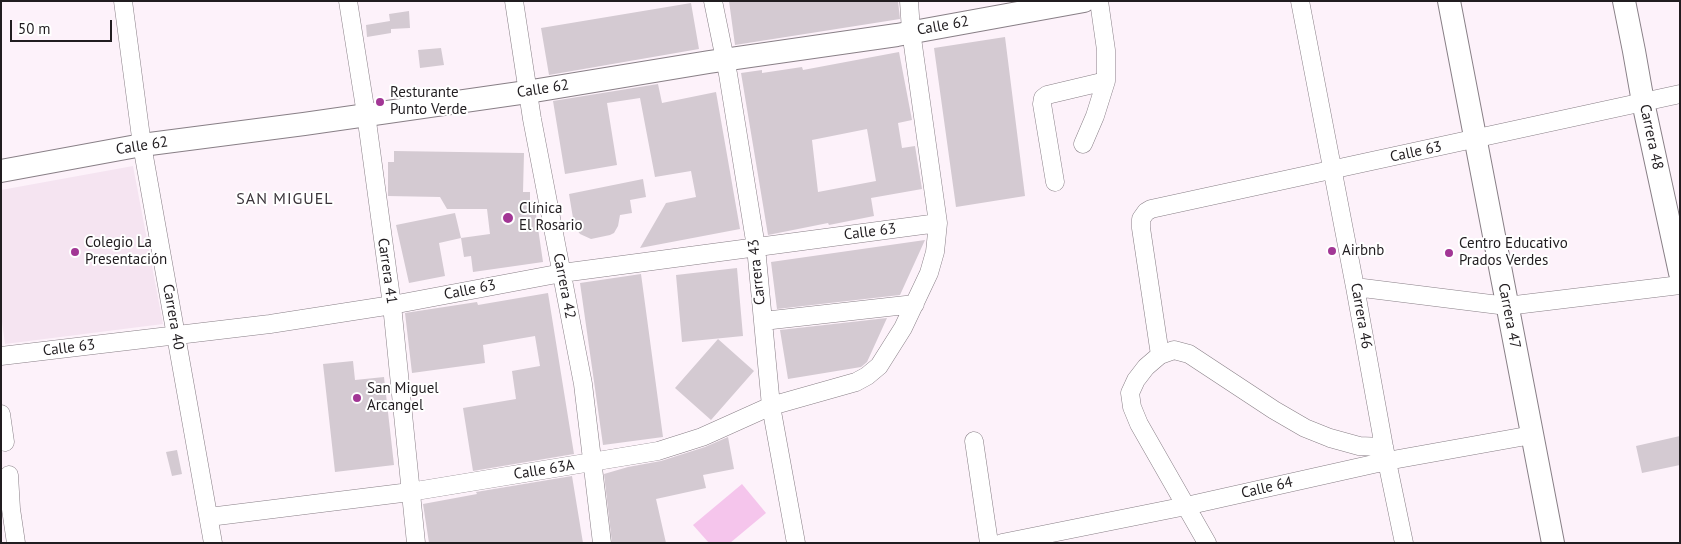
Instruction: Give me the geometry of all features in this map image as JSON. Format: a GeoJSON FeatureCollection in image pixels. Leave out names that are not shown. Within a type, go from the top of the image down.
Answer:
{"type":"FeatureCollection","features":[{"type":"Feature","properties":{"kind":"main road","name":"Calle 62"},"geometry":{"type":"LineString","coordinates":[[1,171],[142,145],[527,92],[911,32],[1084,1]]}},
{"type":"Feature","properties":{"kind":"main road","name":"Carrera 47"},"geometry":{"type":"LineString","coordinates":[[1449,1],[1553,543]]}},
{"type":"Feature","properties":{"kind":"main road","name":"Carrera 48"},"geometry":{"type":"LineString","coordinates":[[1624,1],[1643,102],[1680,272]]}},
{"type":"Feature","properties":{"kind":"street","name":"Carrera 40"},"geometry":{"type":"LineString","coordinates":[[123,1],[142,145],[213,543]]}},
{"type":"Feature","properties":{"kind":"street","name":"Carrera 41"},"geometry":{"type":"LineString","coordinates":[[348,1],[366,114],[392,305],[416,543]]}},
{"type":"Feature","properties":{"kind":"street","name":"Carrera 42"},"geometry":{"type":"LineString","coordinates":[[514,1],[527,92],[583,384],[602,543]]}},
{"type":"Feature","properties":{"kind":"street","name":"Carrera 43"},"geometry":{"type":"LineString","coordinates":[[713,1],[730,84],[756,247],[771,406],[796,543]]}},
{"type":"Feature","properties":{"kind":"street"},"geometry":{"type":"LineString","coordinates":[[763,321],[914,304],[929,273],[935,252],[938,224],[911,32],[909,1]]}},
{"type":"Feature","properties":{"kind":"street"},"geometry":{"type":"LineString","coordinates":[[1083,144],[1106,81],[1106,50],[1099,1]]}},
{"type":"Feature","properties":{"kind":"street","name":"Carrera 46"},"geometry":{"type":"LineString","coordinates":[[1300,1],[1385,454],[1404,543]]}},
{"type":"Feature","properties":{"kind":"street"},"geometry":{"type":"LineString","coordinates":[[1055,182],[1042,98],[1047,95],[1106,81]]}},
{"type":"Feature","properties":{"kind":"street","name":"Calle 63"},"geometry":{"type":"LineString","coordinates":[[1160,355],[1141,219],[1151,209],[1680,94]]}},
{"type":"Feature","properties":{"kind":"street","name":"Calle 63"},"geometry":{"type":"LineString","coordinates":[[1,356],[270,324],[392,305],[562,273],[938,224]]}},
{"type":"Feature","properties":{"kind":"street"},"geometry":{"type":"LineString","coordinates":[[1355,287],[1507,306],[1680,285]]}},
{"type":"Feature","properties":{"kind":"street","name":"Calle 63A"},"geometry":{"type":"LineString","coordinates":[[209,517],[410,492],[658,451],[680,445],[771,406],[856,382],[867,376],[879,366],[887,354],[914,304]]}},
{"type":"Feature","properties":{"kind":"street"},"geometry":{"type":"LineString","coordinates":[[1207,543],[1139,424],[1132,407],[1130,393],[1136,380],[1146,367],[1160,355],[1174,350],[1188,354],[1305,428],[1385,454]]}},
{"type":"Feature","properties":{"kind":"street"},"geometry":{"type":"LineString","coordinates":[[1,414],[5,442]]}},
{"type":"Feature","properties":{"kind":"street","name":"Calle 64"},"geometry":{"type":"LineString","coordinates":[[1002,543],[1186,506],[1385,454],[1532,435]]}},
{"type":"Feature","properties":{"kind":"street"},"geometry":{"type":"LineString","coordinates":[[974,441],[989,543]]}},
{"type":"Feature","properties":{"kind":"street"},"geometry":{"type":"LineString","coordinates":[[9,475],[6,509],[16,543]]}},
{"type":"Feature","properties":{"kind":"shaded area","name":"Colegio La Presentación"},"geometry":{"type":"Polygon","coordinates":[[[133,166],[163,324],[5,344],[1,314],[1,190],[133,166]]]}},
{"type":"Feature","properties":{"kind":"shaded area"},"geometry":{"type":"Polygon","coordinates":[[[742,484],[766,513],[730,543],[709,543],[693,525],[742,484]]]}},
{"type":"Feature","properties":{"kind":"building"},"geometry":{"type":"Polygon","coordinates":[[[729,1],[898,1],[900,19],[735,45],[729,1]]]}},
{"type":"Feature","properties":{"kind":"building"},"geometry":{"type":"Polygon","coordinates":[[[691,3],[699,49],[549,75],[541,28],[691,3]]]}},
{"type":"Feature","properties":{"kind":"building"},"geometry":{"type":"Polygon","coordinates":[[[409,11],[410,28],[391,29],[391,33],[367,37],[366,25],[390,21],[389,14],[409,11]]]}},
{"type":"Feature","properties":{"kind":"building"},"geometry":{"type":"Polygon","coordinates":[[[1005,37],[1025,196],[956,207],[934,48],[1005,37]]]}},
{"type":"Feature","properties":{"kind":"building"},"geometry":{"type":"Polygon","coordinates":[[[441,48],[444,65],[420,68],[418,50],[441,48]]]}},
{"type":"Feature","properties":{"kind":"building"},"geometry":{"type":"Polygon","coordinates":[[[899,52],[912,120],[898,123],[902,148],[915,146],[922,189],[871,198],[874,216],[768,235],[741,73],[762,70],[762,73],[802,67],[803,70],[899,52]],[[867,129],[812,140],[818,192],[876,181],[867,129]]]}},
{"type":"Feature","properties":{"kind":"building"},"geometry":{"type":"Polygon","coordinates":[[[658,84],[662,103],[716,92],[740,229],[640,248],[666,203],[696,197],[691,171],[655,177],[640,98],[607,103],[617,165],[565,174],[553,101],[658,84]]]}},
{"type":"Feature","properties":{"kind":"building"},"geometry":{"type":"Polygon","coordinates":[[[394,151],[524,153],[523,192],[530,192],[530,201],[534,201],[543,262],[473,272],[471,256],[464,257],[461,238],[490,234],[487,209],[447,209],[440,197],[388,196],[388,162],[394,162],[394,151]]]}},
{"type":"Feature","properties":{"kind":"building"},"geometry":{"type":"Polygon","coordinates":[[[643,179],[646,197],[630,200],[632,213],[620,215],[618,226],[614,233],[591,239],[580,234],[574,224],[569,194],[643,179]]]}},
{"type":"Feature","properties":{"kind":"building"},"geometry":{"type":"Polygon","coordinates":[[[455,213],[461,238],[439,243],[445,276],[409,283],[396,225],[455,213]]]}},
{"type":"Feature","properties":{"kind":"building"},"geometry":{"type":"Polygon","coordinates":[[[925,240],[900,295],[777,309],[771,262],[925,240]]]}},
{"type":"Feature","properties":{"kind":"building"},"geometry":{"type":"Polygon","coordinates":[[[737,268],[743,336],[682,342],[676,275],[737,268]]]}},
{"type":"Feature","properties":{"kind":"building"},"geometry":{"type":"Polygon","coordinates":[[[641,274],[663,437],[603,445],[580,283],[641,274]]]}},
{"type":"Feature","properties":{"kind":"building"},"geometry":{"type":"Polygon","coordinates":[[[548,293],[574,454],[473,471],[463,408],[516,399],[512,371],[540,366],[535,336],[483,345],[485,363],[412,373],[405,313],[477,302],[478,305],[548,293]]]}},
{"type":"Feature","properties":{"kind":"building"},"geometry":{"type":"Polygon","coordinates":[[[887,318],[867,362],[861,367],[788,379],[780,330],[887,318]]]}},
{"type":"Feature","properties":{"kind":"building"},"geometry":{"type":"Polygon","coordinates":[[[718,339],[754,371],[711,420],[675,388],[718,339]]]}},
{"type":"Feature","properties":{"kind":"building","name":"San Miguel Arcangel"},"geometry":{"type":"Polygon","coordinates":[[[353,361],[355,380],[384,377],[394,465],[335,472],[323,364],[353,361]]]}},
{"type":"Feature","properties":{"kind":"building"},"geometry":{"type":"Polygon","coordinates":[[[1680,436],[1680,465],[1642,473],[1636,446],[1680,436]]]}},
{"type":"Feature","properties":{"kind":"building"},"geometry":{"type":"Polygon","coordinates":[[[728,437],[734,469],[703,475],[706,488],[656,499],[666,543],[612,543],[604,474],[661,461],[705,447],[728,437]]]}},
{"type":"Feature","properties":{"kind":"building"},"geometry":{"type":"Polygon","coordinates":[[[177,450],[182,474],[172,476],[166,452],[177,450]]]}},
{"type":"Feature","properties":{"kind":"building"},"geometry":{"type":"Polygon","coordinates":[[[572,476],[583,543],[429,543],[423,504],[477,494],[476,492],[572,476]]]}},
{"type":"Feature","properties":{"kind":"place","name":"Resturante Punto Verde"},"geometry":{"type":"Point","coordinates":[380,102]}},
{"type":"Feature","properties":{"kind":"place","name":"Clínica El Rosario"},"geometry":{"type":"Point","coordinates":[508,218]}},
{"type":"Feature","properties":{"kind":"place","name":"Airbnb"},"geometry":{"type":"Point","coordinates":[1332,251]}},
{"type":"Feature","properties":{"kind":"place","name":"Colegio La Presentación"},"geometry":{"type":"Point","coordinates":[75,252]}},
{"type":"Feature","properties":{"kind":"place","name":"Centro Educativo Prados Verdes"},"geometry":{"type":"Point","coordinates":[1449,253]}},
{"type":"Feature","properties":{"kind":"place","name":"San Miguel Arcangel"},"geometry":{"type":"Point","coordinates":[357,398]}},
{"type":"Feature","properties":{"kind":"district","name":"SAN MIGUEL"},"geometry":{"type":"Point","coordinates":[285,199]}}]}
